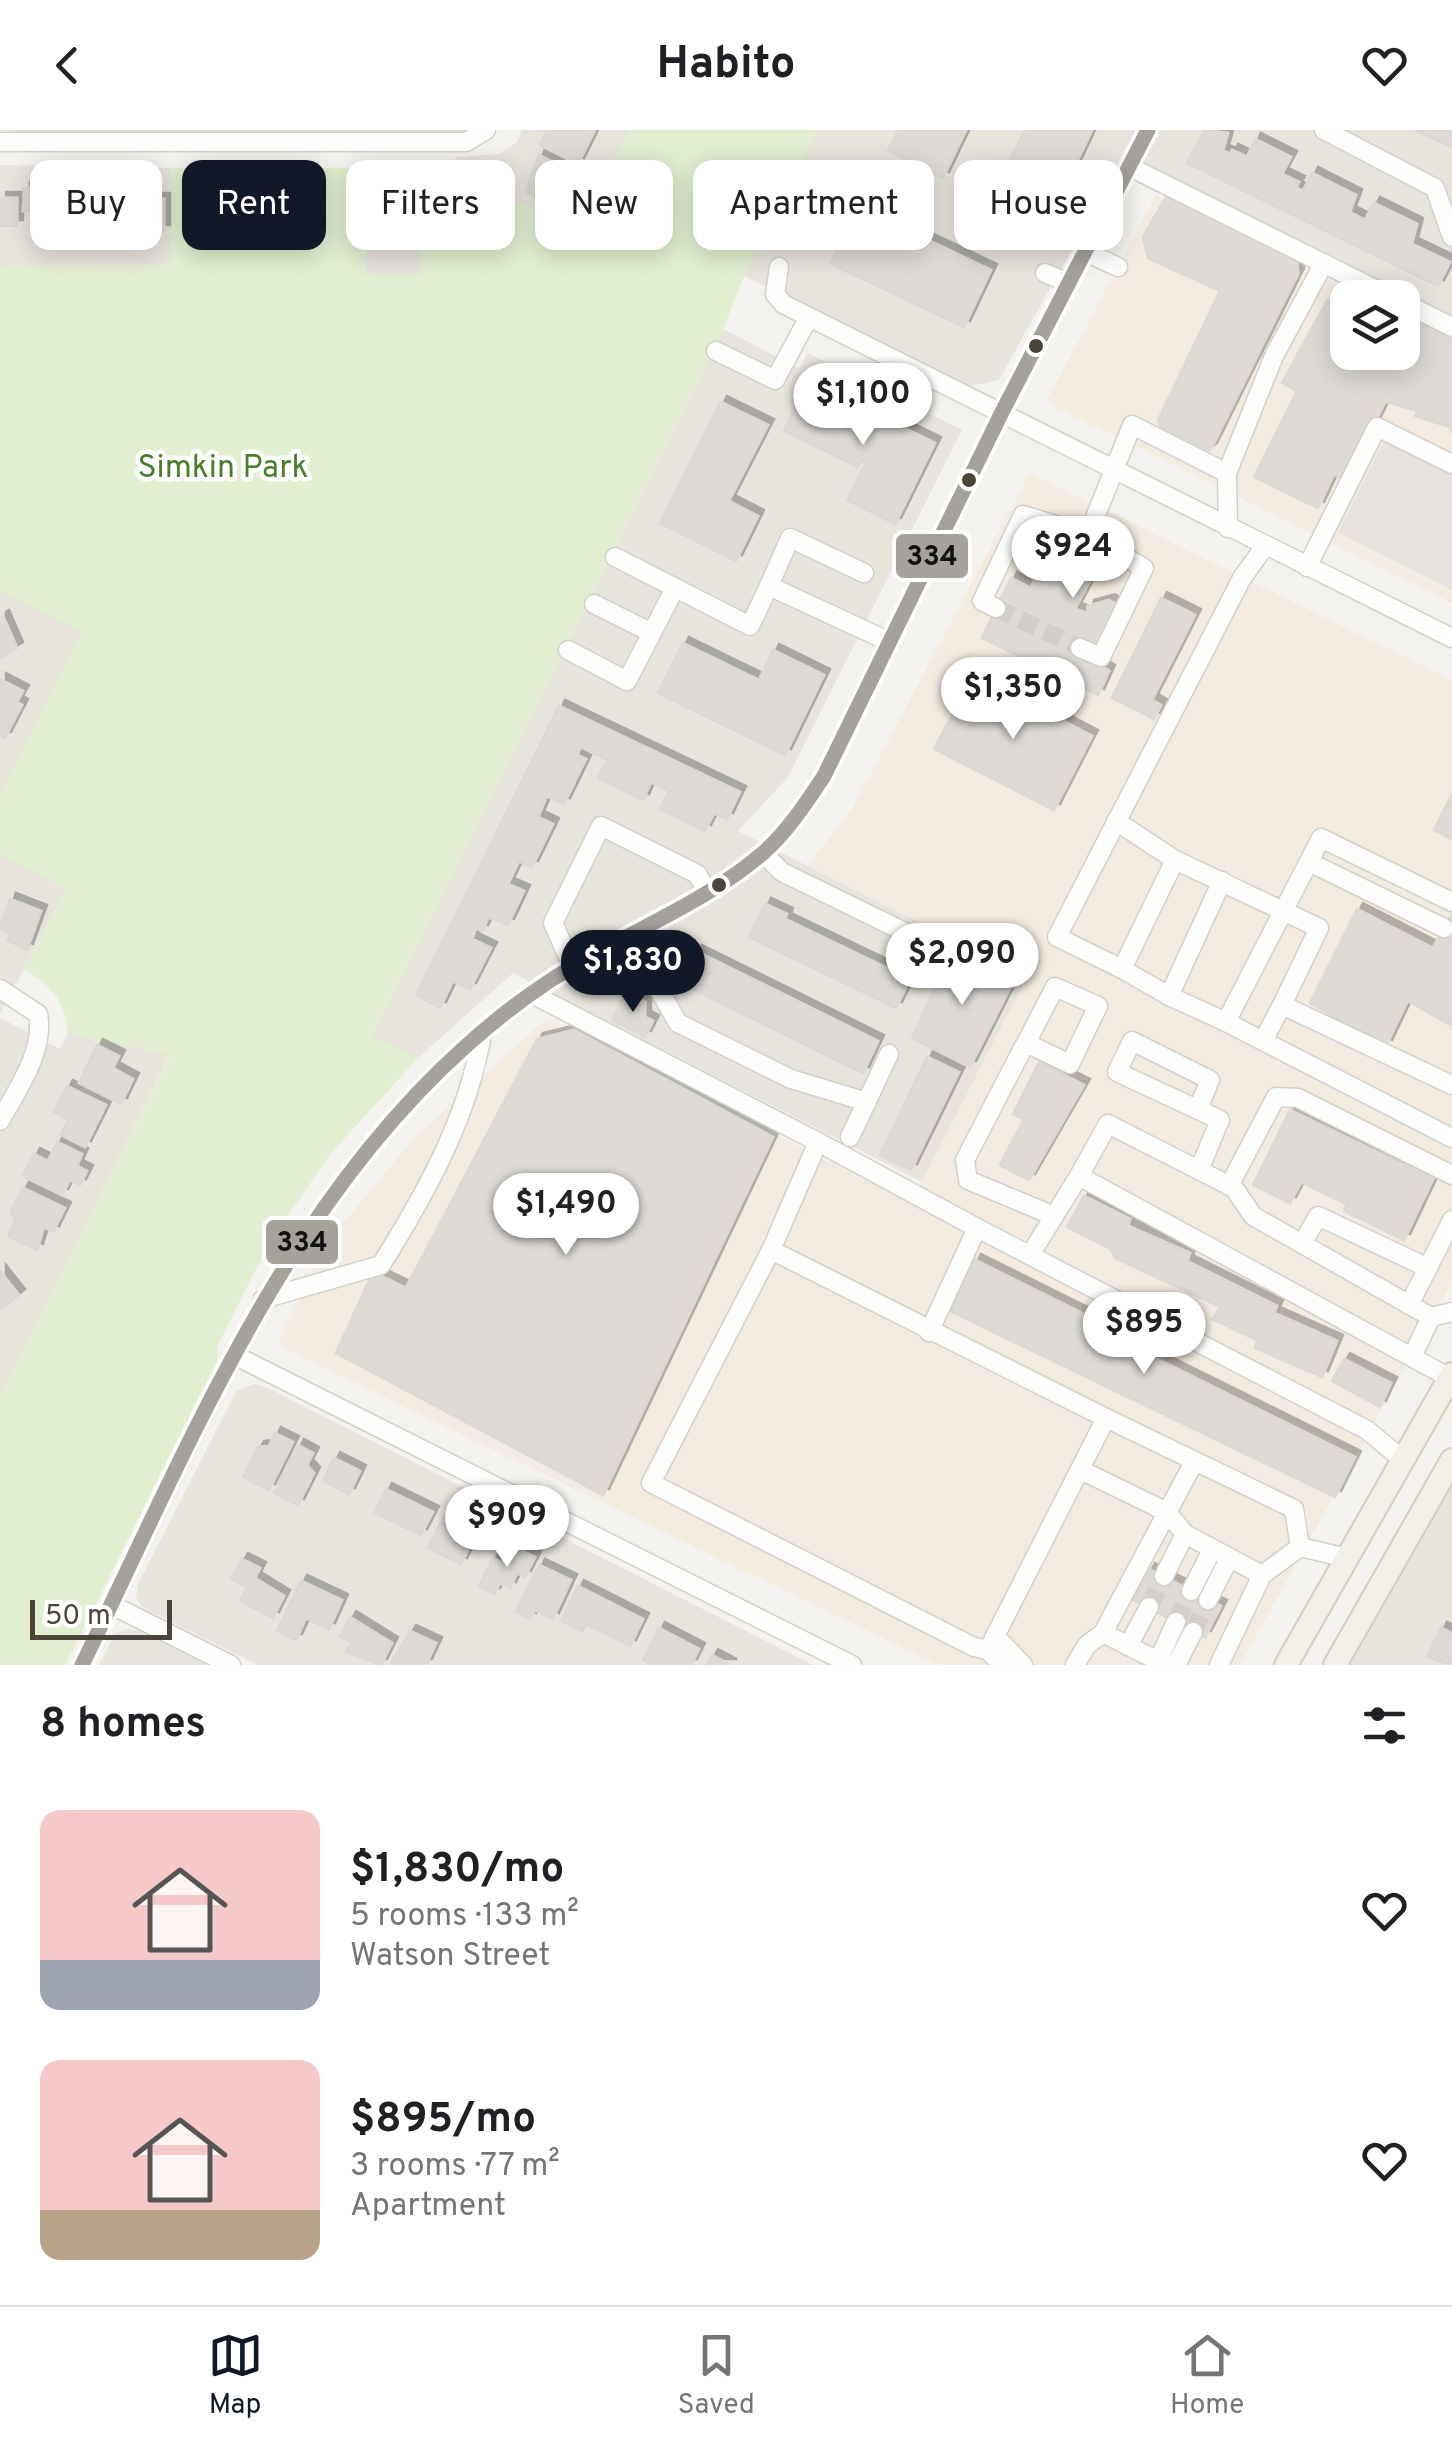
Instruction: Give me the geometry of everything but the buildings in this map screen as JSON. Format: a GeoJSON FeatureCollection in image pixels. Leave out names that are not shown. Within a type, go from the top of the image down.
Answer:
{"type":"FeatureCollection","features":[{"type":"Feature","properties":{"kind":"main road"},"geometry":{"type":"LineString","coordinates":[[1286,1665],[1451,1376]]}},
{"type":"Feature","properties":{"kind":"main road"},"geometry":{"type":"LineString","coordinates":[[1335,1665],[1447,1469],[1403,1460]]}},
{"type":"Feature","properties":{"kind":"street"},"geometry":{"type":"LineString","coordinates":[[0,142],[466,142],[486,130]]}},
{"type":"Feature","properties":{"kind":"street"},"geometry":{"type":"LineString","coordinates":[[82,1665],[263,1299],[345,1174],[388,1124],[482,1034],[532,994],[708,892],[763,853],[824,776],[1001,414],[1148,130]]}},
{"type":"Feature","properties":{"kind":"street"},"geometry":{"type":"LineString","coordinates":[[1324,130],[1435,188],[1452,237]]}},
{"type":"Feature","properties":{"kind":"street"},"geometry":{"type":"LineString","coordinates":[[1130,166],[1358,280]]}},
{"type":"Feature","properties":{"kind":"street"},"geometry":{"type":"LineString","coordinates":[[1086,252],[1118,268]]}},
{"type":"Feature","properties":{"kind":"street"},"geometry":{"type":"LineString","coordinates":[[1228,528],[1227,473],[1274,356],[1324,263]]}},
{"type":"Feature","properties":{"kind":"street"},"geometry":{"type":"LineString","coordinates":[[780,268],[774,284],[777,299],[809,317],[1452,638]]}},
{"type":"Feature","properties":{"kind":"street"},"geometry":{"type":"LineString","coordinates":[[1045,273],[1069,284]]}},
{"type":"Feature","properties":{"kind":"street"},"geometry":{"type":"LineString","coordinates":[[1420,311],[1452,327]]}},
{"type":"Feature","properties":{"kind":"street"},"geometry":{"type":"LineString","coordinates":[[716,351],[775,380],[809,317]]}},
{"type":"Feature","properties":{"kind":"street"},"geometry":{"type":"LineString","coordinates":[[1088,534],[1132,425],[1227,473]]}},
{"type":"Feature","properties":{"kind":"street"},"geometry":{"type":"LineString","coordinates":[[1307,566],[1377,427],[1452,464]]}},
{"type":"Feature","properties":{"kind":"street"},"geometry":{"type":"LineString","coordinates":[[989,604],[1023,515],[1088,534],[1144,568],[1100,658],[1080,648]]}},
{"type":"Feature","properties":{"kind":"street"},"geometry":{"type":"LineString","coordinates":[[615,557],[750,626],[790,538],[864,573]]}},
{"type":"Feature","properties":{"kind":"street"},"geometry":{"type":"LineString","coordinates":[[1265,546],[1242,578],[1057,937],[1452,1138]]}},
{"type":"Feature","properties":{"kind":"street"},"geometry":{"type":"LineString","coordinates":[[769,586],[890,642]]}},
{"type":"Feature","properties":{"kind":"street"},"geometry":{"type":"LineString","coordinates":[[568,650],[627,681],[675,588]]}},
{"type":"Feature","properties":{"kind":"street"},"geometry":{"type":"LineString","coordinates":[[594,604],[652,633]]}},
{"type":"Feature","properties":{"kind":"street"},"geometry":{"type":"LineString","coordinates":[[1116,821],[1175,860],[1320,928],[1264,1040]]}},
{"type":"Feature","properties":{"kind":"street"},"geometry":{"type":"LineString","coordinates":[[572,968],[553,923],[601,826],[697,874],[708,892]]}},
{"type":"Feature","properties":{"kind":"street"},"geometry":{"type":"LineString","coordinates":[[1226,1022],[1321,838],[1452,902]]}},
{"type":"Feature","properties":{"kind":"street"},"geometry":{"type":"LineString","coordinates":[[763,853],[782,872],[925,942]]}},
{"type":"Feature","properties":{"kind":"street"},"geometry":{"type":"LineString","coordinates":[[1122,969],[1175,860]]}},
{"type":"Feature","properties":{"kind":"street"},"geometry":{"type":"LineString","coordinates":[[1309,862],[1444,928]]}},
{"type":"Feature","properties":{"kind":"street"},"geometry":{"type":"LineString","coordinates":[[1169,996],[1222,882]]}},
{"type":"Feature","properties":{"kind":"street"},"geometry":{"type":"LineString","coordinates":[[629,937],[678,1023],[792,1079],[866,1102]]}},
{"type":"Feature","properties":{"kind":"street"},"geometry":{"type":"LineString","coordinates":[[1026,1043],[1070,1064],[1098,1006],[1054,987],[965,1160],[968,1180],[1054,1216]]}},
{"type":"Feature","properties":{"kind":"street"},"geometry":{"type":"LineString","coordinates":[[0,989],[38,1014],[41,1030],[38,1046],[0,1121]]}},
{"type":"Feature","properties":{"kind":"street"},"geometry":{"type":"LineString","coordinates":[[532,994],[1366,1430],[1403,1460]]}},
{"type":"Feature","properties":{"kind":"street"},"geometry":{"type":"LineString","coordinates":[[1282,1005],[1452,1085]]}},
{"type":"Feature","properties":{"kind":"street"},"geometry":{"type":"LineString","coordinates":[[263,1299],[381,1265],[416,1210],[456,1125],[474,1081],[482,1034]]}},
{"type":"Feature","properties":{"kind":"street"},"geometry":{"type":"LineString","coordinates":[[1198,1109],[1210,1080],[1132,1041],[1117,1072],[1220,1120],[1199,1170]]}},
{"type":"Feature","properties":{"kind":"street"},"geometry":{"type":"LineString","coordinates":[[850,1137],[888,1054]]}},
{"type":"Feature","properties":{"kind":"street"},"geometry":{"type":"LineString","coordinates":[[1229,1186],[1276,1097],[1298,1098],[1452,1175]]}},
{"type":"Feature","properties":{"kind":"street"},"geometry":{"type":"LineString","coordinates":[[1030,1256],[1108,1124],[1229,1186],[1253,1216],[1430,1317],[1452,1312]]}},
{"type":"Feature","properties":{"kind":"street"},"geometry":{"type":"LineString","coordinates":[[818,1142],[771,1250],[651,1483],[974,1647],[993,1644],[1022,1665]]}},
{"type":"Feature","properties":{"kind":"street"},"geometry":{"type":"LineString","coordinates":[[1079,1176],[1451,1376]]}},
{"type":"Feature","properties":{"kind":"street"},"geometry":{"type":"LineString","coordinates":[[1302,1244],[1318,1216],[1428,1268]]}},
{"type":"Feature","properties":{"kind":"street"},"geometry":{"type":"LineString","coordinates":[[1409,1305],[1452,1220]]}},
{"type":"Feature","properties":{"kind":"street"},"geometry":{"type":"LineString","coordinates":[[929,1332],[977,1228]]}},
{"type":"Feature","properties":{"kind":"street"},"geometry":{"type":"LineString","coordinates":[[771,1250],[929,1332],[1294,1510],[1300,1547]]}},
{"type":"Feature","properties":{"kind":"street"},"geometry":{"type":"LineString","coordinates":[[1412,1357],[1430,1317]]}},
{"type":"Feature","properties":{"kind":"street"},"geometry":{"type":"LineString","coordinates":[[236,1356],[852,1665]]}},
{"type":"Feature","properties":{"kind":"street"},"geometry":{"type":"LineString","coordinates":[[993,1644],[1106,1418]]}},
{"type":"Feature","properties":{"kind":"street"},"geometry":{"type":"LineString","coordinates":[[1075,1665],[1086,1644],[1103,1632],[1194,1462]]}},
{"type":"Feature","properties":{"kind":"street"},"geometry":{"type":"LineString","coordinates":[[1081,1470],[1167,1512],[1184,1534],[1262,1576]]}},
{"type":"Feature","properties":{"kind":"street"},"geometry":{"type":"LineString","coordinates":[[1164,1576],[1184,1534]]}},
{"type":"Feature","properties":{"kind":"street"},"geometry":{"type":"LineString","coordinates":[[1300,1547],[1347,1558]]}},
{"type":"Feature","properties":{"kind":"street"},"geometry":{"type":"LineString","coordinates":[[1218,1665],[1262,1576],[1300,1547]]}},
{"type":"Feature","properties":{"kind":"street"},"geometry":{"type":"LineString","coordinates":[[1200,1595],[1220,1555]]}},
{"type":"Feature","properties":{"kind":"street"},"geometry":{"type":"LineString","coordinates":[[112,1606],[231,1665]]}},
{"type":"Feature","properties":{"kind":"street"},"geometry":{"type":"LineString","coordinates":[[1128,1646],[1149,1607]]}},
{"type":"Feature","properties":{"kind":"street"},"geometry":{"type":"LineString","coordinates":[[1167,1664],[1176,1622]]}},
{"type":"Feature","properties":{"kind":"street"},"geometry":{"type":"LineString","coordinates":[[1103,1632],[1167,1664]]}},
{"type":"Feature","properties":{"kind":"street"},"geometry":{"type":"LineString","coordinates":[[1167,1664],[1193,1632]]}},
{"type":"Feature","properties":{"kind":"street"},"geometry":{"type":"LineString","coordinates":[[993,1644],[1002,1665]]}},
{"type":"Feature","properties":{"kind":"shaded area"},"geometry":{"type":"Polygon","coordinates":[[[0,130],[496,130],[490,134],[71,137],[0,130]]]}},
{"type":"Feature","properties":{"kind":"shaded area"},"geometry":{"type":"Polygon","coordinates":[[[522,130],[629,130],[614,160],[535,160],[535,211],[515,200],[515,160],[455,160],[455,157],[499,154],[517,142],[522,130]]]}},
{"type":"Feature","properties":{"kind":"shaded area"},"geometry":{"type":"Polygon","coordinates":[[[817,130],[1452,130],[1452,319],[1420,303],[1420,280],[1372,280],[1123,158],[954,160],[954,250],[1072,250],[999,380],[970,386],[744,276],[757,250],[934,250],[934,160],[802,160],[817,130]]]}},
{"type":"Feature","properties":{"kind":"shaded area"},"geometry":{"type":"Polygon","coordinates":[[[0,165],[30,166],[30,250],[162,250],[162,168],[171,168],[172,264],[0,266],[0,165]]]}},
{"type":"Feature","properties":{"kind":"shaded area"},"geometry":{"type":"Polygon","coordinates":[[[1156,195],[1330,281],[1330,370],[1420,370],[1420,325],[1452,341],[1452,603],[1046,402],[1156,195]]]}},
{"type":"Feature","properties":{"kind":"shaded area"},"geometry":{"type":"Polygon","coordinates":[[[366,250],[419,250],[419,274],[366,274],[366,250]]]}},
{"type":"Feature","properties":{"kind":"shaded area"},"geometry":{"type":"Polygon","coordinates":[[[723,329],[799,368],[808,353],[962,430],[788,777],[738,831],[1027,977],[922,1182],[513,973],[418,1058],[371,1037],[723,329]]]}},
{"type":"Feature","properties":{"kind":"shaded area"},"geometry":{"type":"Polygon","coordinates":[[[1384,440],[1452,473],[1452,590],[1338,533],[1384,440]]]}},
{"type":"Feature","properties":{"kind":"shaded area"},"geometry":{"type":"Polygon","coordinates":[[[1030,473],[1452,680],[1452,1282],[1240,1665],[939,1665],[277,1345],[327,1243],[413,1139],[546,1019],[911,1203],[1027,977],[807,866],[852,809],[1030,473]]]}},
{"type":"Feature","properties":{"kind":"shaded area"},"geometry":{"type":"Polygon","coordinates":[[[0,589],[83,631],[0,797],[0,589]]]}},
{"type":"Feature","properties":{"kind":"shaded area"},"geometry":{"type":"Polygon","coordinates":[[[0,855],[67,889],[0,1014],[0,855]]]}},
{"type":"Feature","properties":{"kind":"shaded area"},"geometry":{"type":"Polygon","coordinates":[[[0,1018],[60,1049],[68,1033],[170,1054],[0,1395],[0,1018]]]}},
{"type":"Feature","properties":{"kind":"shaded area"},"geometry":{"type":"Polygon","coordinates":[[[254,1384],[813,1665],[258,1665],[142,1607],[136,1597],[138,1584],[237,1390],[254,1384]]]}},
{"type":"Feature","properties":{"kind":"shaded area"},"geometry":{"type":"Polygon","coordinates":[[[1452,1478],[1452,1665],[1345,1665],[1452,1478]]]}},
{"type":"Feature","properties":{"kind":"shaded area"},"geometry":{"type":"Polygon","coordinates":[[[127,1629],[141,1631],[208,1665],[99,1665],[116,1633],[127,1629]]]}},
{"type":"Feature","properties":{"kind":"green space","name":"Simkin Park"},"geometry":{"type":"Polygon","coordinates":[[[629,130],[817,130],[802,160],[693,160],[693,250],[757,250],[723,329],[371,1036],[418,1058],[332,1152],[270,1241],[217,1347],[218,1359],[65,1665],[0,1665],[0,1395],[170,1055],[68,1033],[64,1011],[55,995],[24,970],[67,889],[0,855],[0,797],[82,631],[0,589],[0,266],[171,264],[171,168],[182,168],[182,250],[326,250],[326,168],[346,168],[346,250],[515,250],[515,200],[535,210],[535,250],[673,250],[673,160],[614,160],[629,130]]]}},
{"type":"Feature","properties":{"kind":"tunnel"},"geometry":{"type":"LineString","coordinates":[[996,608],[1080,648]]}},
{"type":"Feature","properties":{"kind":"tunnel"},"geometry":{"type":"LineString","coordinates":[[1149,1607],[1164,1576]]}},
{"type":"Feature","properties":{"kind":"tunnel"},"geometry":{"type":"LineString","coordinates":[[1176,1622],[1191,1591]]}},
{"type":"Feature","properties":{"kind":"tunnel"},"geometry":{"type":"LineString","coordinates":[[1193,1632],[1208,1600]]}},
{"type":"Feature","properties":{"kind":"transit line","name":"334"},"geometry":{"type":"LineString","coordinates":[[82,1665],[245,1336],[343,1181],[401,1111],[466,1046],[544,985],[682,908],[744,868],[789,826],[824,776],[1001,414],[1148,130]]}}]}
